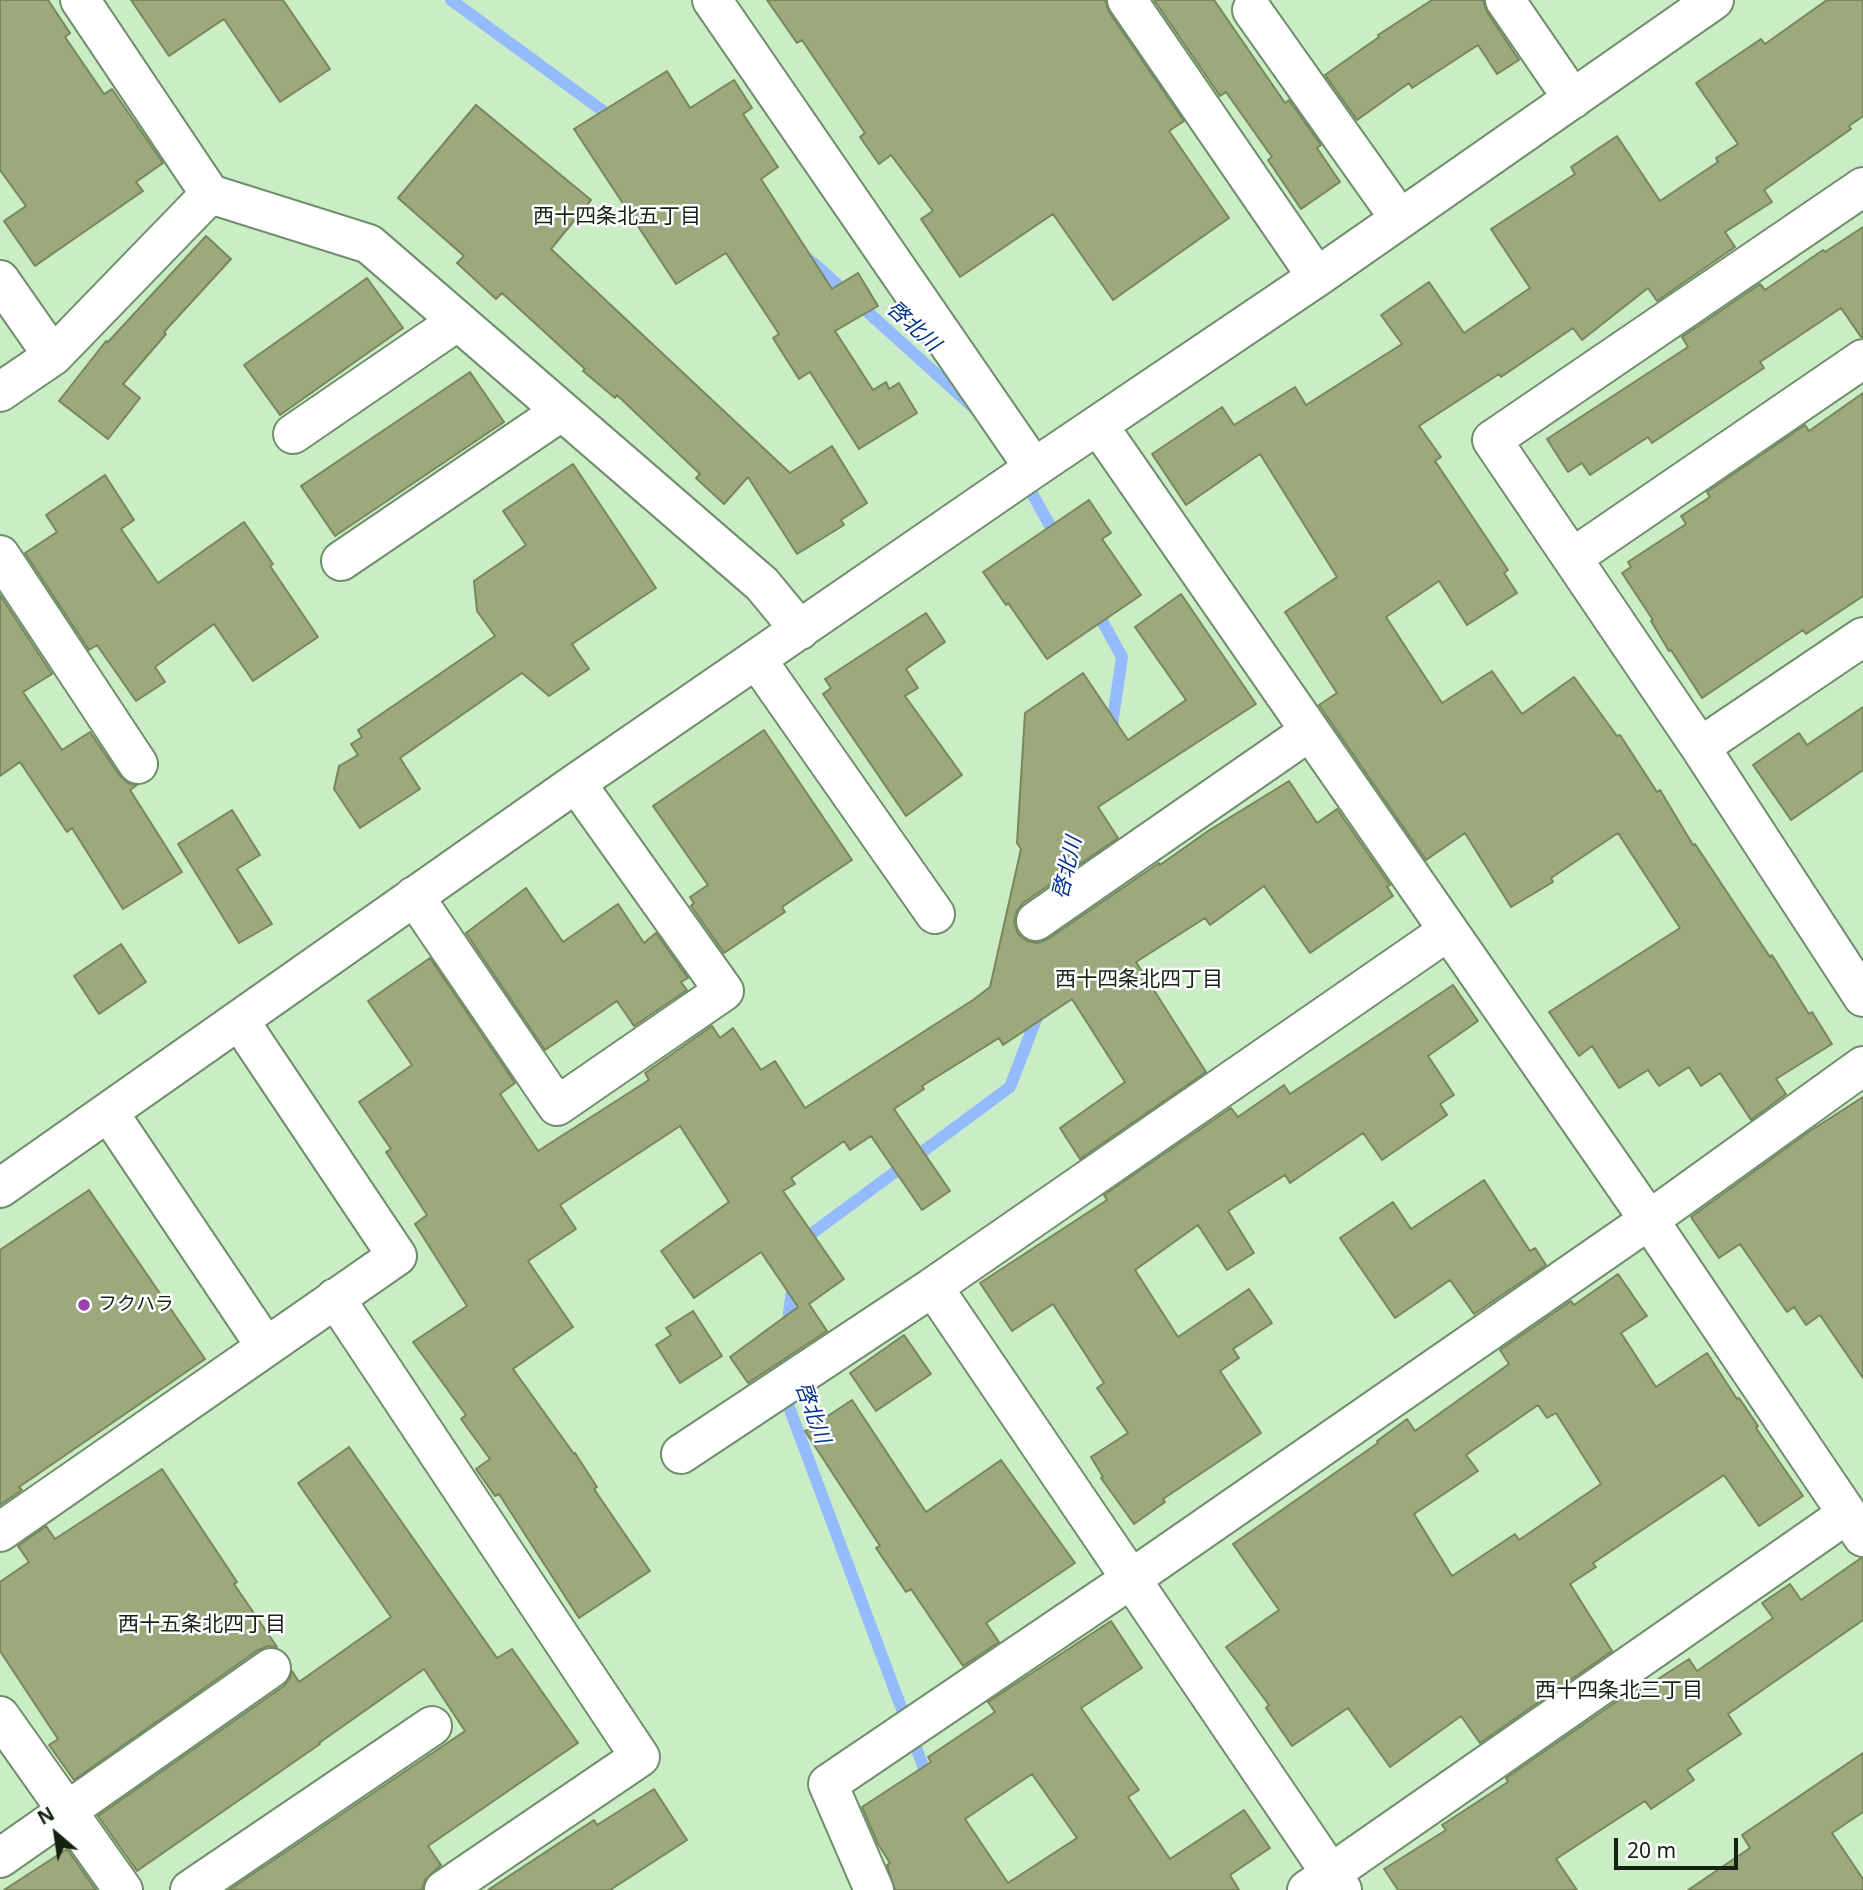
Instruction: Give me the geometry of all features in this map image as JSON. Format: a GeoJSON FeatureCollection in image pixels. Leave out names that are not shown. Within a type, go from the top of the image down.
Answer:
{"type":"FeatureCollection","features":[{"type":"Feature","properties":{"kind":"street"},"geometry":{"type":"LineString","coordinates":[[80,0],[210,194],[369,244],[762,584],[800,630]]}},
{"type":"Feature","properties":{"kind":"street"},"geometry":{"type":"LineString","coordinates":[[712,0],[1034,468]]}},
{"type":"Feature","properties":{"kind":"street"},"geometry":{"type":"LineString","coordinates":[[1128,0],[1317,277]]}},
{"type":"Feature","properties":{"kind":"street"},"geometry":{"type":"LineString","coordinates":[[1506,0],[1573,99]]}},
{"type":"Feature","properties":{"kind":"street"},"geometry":{"type":"LineString","coordinates":[[0,1188],[576,783],[1573,99],[1696,5]]}},
{"type":"Feature","properties":{"kind":"street"},"geometry":{"type":"LineString","coordinates":[[1252,10],[1400,219]]}},
{"type":"Feature","properties":{"kind":"street"},"geometry":{"type":"LineString","coordinates":[[1863,187],[1492,440],[1700,747],[1863,998]]}},
{"type":"Feature","properties":{"kind":"street"},"geometry":{"type":"LineString","coordinates":[[0,393],[53,356],[210,194]]}},
{"type":"Feature","properties":{"kind":"street"},"geometry":{"type":"LineString","coordinates":[[0,280],[53,356]]}},
{"type":"Feature","properties":{"kind":"street"},"geometry":{"type":"LineString","coordinates":[[293,434],[458,321]]}},
{"type":"Feature","properties":{"kind":"street"},"geometry":{"type":"LineString","coordinates":[[1572,558],[1863,359]]}},
{"type":"Feature","properties":{"kind":"street"},"geometry":{"type":"LineString","coordinates":[[341,561],[562,411]]}},
{"type":"Feature","properties":{"kind":"street"},"geometry":{"type":"LineString","coordinates":[[933,1287],[1132,1579],[1327,1885],[1855,1525],[1649,1220],[1098,425]]}},
{"type":"Feature","properties":{"kind":"street"},"geometry":{"type":"LineString","coordinates":[[0,555],[138,764]]}},
{"type":"Feature","properties":{"kind":"street"},"geometry":{"type":"LineString","coordinates":[[1700,747],[1863,637]]}},
{"type":"Feature","properties":{"kind":"street"},"geometry":{"type":"LineString","coordinates":[[757,660],[935,914]]}},
{"type":"Feature","properties":{"kind":"street"},"geometry":{"type":"LineString","coordinates":[[1036,921],[1310,731]]}},
{"type":"Feature","properties":{"kind":"street"},"geometry":{"type":"LineString","coordinates":[[414,896],[557,1106],[724,991],[576,783]]}},
{"type":"Feature","properties":{"kind":"street"},"geometry":{"type":"LineString","coordinates":[[681,1454],[933,1287],[1448,931]]}},
{"type":"Feature","properties":{"kind":"street"},"geometry":{"type":"LineString","coordinates":[[0,1532],[397,1256],[239,1020]]}},
{"type":"Feature","properties":{"kind":"street"},"geometry":{"type":"LineString","coordinates":[[874,1890],[828,1784],[1132,1579],[1649,1220],[1863,1066]]}},
{"type":"Feature","properties":{"kind":"street"},"geometry":{"type":"LineString","coordinates":[[109,1113],[266,1347]]}},
{"type":"Feature","properties":{"kind":"street"},"geometry":{"type":"LineString","coordinates":[[335,1298],[640,1757],[444,1890]]}},
{"type":"Feature","properties":{"kind":"street"},"geometry":{"type":"LineString","coordinates":[[0,1858],[271,1668]]}},
{"type":"Feature","properties":{"kind":"street"},"geometry":{"type":"LineString","coordinates":[[0,1716],[122,1890]]}},
{"type":"Feature","properties":{"kind":"street"},"geometry":{"type":"LineString","coordinates":[[190,1890],[432,1726]]}},
{"type":"Feature","properties":{"kind":"building"},"geometry":{"type":"Polygon","coordinates":[[[0,0],[48,0],[70,33],[65,37],[104,94],[112,89],[163,163],[136,182],[143,191],[35,266],[4,221],[26,206],[0,170],[0,0]]]}},
{"type":"Feature","properties":{"kind":"building"},"geometry":{"type":"Polygon","coordinates":[[[131,0],[283,0],[330,69],[280,102],[224,19],[169,56],[131,0]]]}},
{"type":"Feature","properties":{"kind":"building"},"geometry":{"type":"Polygon","coordinates":[[[767,0],[1105,0],[1109,12],[1184,121],[1169,131],[1229,218],[1113,300],[1053,214],[960,277],[921,219],[933,211],[891,155],[879,164],[860,137],[865,133],[802,40],[797,43],[767,0]]]}},
{"type":"Feature","properties":{"kind":"building"},"geometry":{"type":"Polygon","coordinates":[[[1154,0],[1214,0],[1285,103],[1289,100],[1321,145],[1317,148],[1340,182],[1301,209],[1268,160],[1272,157],[1226,92],[1220,96],[1154,0]]]}},
{"type":"Feature","properties":{"kind":"building"},"geometry":{"type":"Polygon","coordinates":[[[1432,0],[1483,0],[1487,12],[1519,60],[1497,74],[1478,45],[1412,88],[1409,83],[1357,120],[1325,75],[1379,37],[1378,35],[1432,0]]]}},
{"type":"Feature","properties":{"kind":"building"},"geometry":{"type":"Polygon","coordinates":[[[1827,0],[1863,0],[1863,116],[1849,126],[1851,129],[1764,190],[1772,202],[1725,232],[1735,247],[1657,301],[1648,288],[1582,340],[1573,328],[1501,377],[1499,374],[1419,426],[1441,457],[1435,461],[1508,570],[1504,573],[1517,593],[1467,625],[1439,581],[1386,617],[1442,703],[1492,671],[1522,714],[1574,677],[1617,736],[1620,735],[1657,792],[1660,790],[1693,845],[1695,844],[1832,1044],[1776,1079],[1786,1094],[1751,1120],[1720,1073],[1701,1086],[1689,1067],[1659,1086],[1648,1070],[1619,1088],[1592,1046],[1579,1056],[1549,1012],[1680,928],[1618,833],[1551,878],[1553,882],[1511,907],[1465,833],[1426,860],[1319,705],[1337,693],[1285,612],[1337,577],[1260,454],[1186,505],[1152,454],[1222,407],[1234,425],[1295,387],[1306,405],[1402,344],[1381,315],[1429,282],[1464,333],[1530,288],[1491,229],[1575,174],[1571,167],[1617,136],[1660,201],[1718,162],[1716,158],[1738,144],[1696,83],[1761,39],[1765,44],[1827,0]]]}},
{"type":"Feature","properties":{"kind":"building"},"geometry":{"type":"Polygon","coordinates":[[[667,71],[690,108],[734,80],[752,108],[743,114],[778,167],[761,179],[832,289],[858,273],[878,306],[835,331],[873,390],[886,382],[889,389],[899,383],[917,413],[859,449],[810,372],[799,379],[773,338],[779,334],[726,253],[676,284],[574,129],[667,71]]]}},
{"type":"Feature","properties":{"kind":"building"},"geometry":{"type":"Polygon","coordinates":[[[476,105],[591,200],[551,249],[790,473],[832,446],[867,503],[841,520],[844,525],[797,554],[748,477],[724,504],[696,478],[700,474],[617,395],[615,398],[583,371],[585,369],[502,293],[496,299],[457,263],[464,256],[398,198],[476,105]]]}},
{"type":"Feature","properties":{"kind":"building"},"geometry":{"type":"Polygon","coordinates":[[[1863,227],[1863,337],[1841,308],[1760,362],[1764,368],[1652,443],[1648,437],[1590,475],[1582,463],[1568,472],[1547,439],[1688,347],[1682,337],[1760,284],[1765,290],[1823,250],[1825,252],[1863,227]]]}},
{"type":"Feature","properties":{"kind":"building"},"geometry":{"type":"Polygon","coordinates":[[[206,236],[231,259],[164,332],[166,334],[123,384],[140,398],[108,439],[59,401],[106,341],[108,342],[206,236]]]}},
{"type":"Feature","properties":{"kind":"building"},"geometry":{"type":"Polygon","coordinates":[[[367,278],[403,328],[280,415],[244,365],[367,278]]]}},
{"type":"Feature","properties":{"kind":"building"},"geometry":{"type":"Polygon","coordinates":[[[470,372],[504,422],[335,536],[301,486],[470,372]]]}},
{"type":"Feature","properties":{"kind":"building"},"geometry":{"type":"Polygon","coordinates":[[[1863,393],[1863,596],[1806,634],[1803,630],[1702,698],[1671,650],[1669,651],[1651,621],[1653,620],[1622,573],[1631,567],[1628,562],[1686,524],[1681,516],[1710,497],[1707,492],[1805,425],[1809,431],[1863,393]]]}},
{"type":"Feature","properties":{"kind":"building"},"geometry":{"type":"Polygon","coordinates":[[[573,464],[656,588],[572,644],[589,669],[549,696],[522,673],[400,758],[420,789],[360,828],[334,789],[339,766],[358,755],[351,744],[362,737],[358,730],[495,636],[477,611],[474,581],[526,545],[503,511],[573,464]]]}},
{"type":"Feature","properties":{"kind":"building"},"geometry":{"type":"Polygon","coordinates":[[[105,475],[134,520],[121,529],[158,583],[244,522],[318,637],[253,681],[214,624],[155,667],[165,682],[136,701],[97,645],[89,650],[25,553],[57,532],[46,515],[105,475]]]}},
{"type":"Feature","properties":{"kind":"building"},"geometry":{"type":"Polygon","coordinates":[[[1089,500],[1111,533],[1102,539],[1141,595],[1047,659],[983,572],[1089,500]]]}},
{"type":"Feature","properties":{"kind":"building"},"geometry":{"type":"Polygon","coordinates":[[[1181,594],[1256,704],[1098,807],[1118,838],[1023,903],[1014,922],[1018,934],[1027,941],[1037,943],[1048,939],[1159,863],[1160,865],[1208,831],[1289,781],[1317,823],[1337,809],[1390,885],[1387,887],[1393,896],[1310,953],[1264,886],[1210,925],[1205,918],[1136,962],[1206,1072],[1080,1159],[1060,1128],[1125,1082],[1072,999],[1003,1045],[999,1038],[922,1086],[924,1089],[894,1109],[950,1191],[922,1210],[871,1136],[850,1150],[844,1141],[791,1178],[795,1184],[783,1191],[844,1279],[809,1304],[827,1331],[748,1383],[730,1357],[798,1307],[761,1252],[694,1298],[661,1251],[729,1202],[680,1126],[560,1205],[576,1229],[528,1261],[573,1327],[513,1369],[575,1453],[597,1487],[594,1489],[650,1571],[579,1618],[499,1494],[495,1496],[476,1469],[490,1459],[461,1419],[466,1415],[413,1342],[467,1306],[415,1224],[427,1215],[386,1152],[391,1149],[359,1102],[412,1065],[368,1001],[430,958],[515,1083],[500,1094],[538,1151],[649,1080],[645,1073],[712,1026],[720,1038],[733,1028],[761,1070],[775,1061],[805,1108],[990,987],[1021,849],[1017,843],[1025,713],[1083,673],[1128,740],[1186,700],[1135,627],[1181,594]]]}},
{"type":"Feature","properties":{"kind":"building"},"geometry":{"type":"Polygon","coordinates":[[[0,595],[52,674],[23,692],[62,750],[90,732],[120,776],[128,783],[137,785],[130,790],[182,872],[123,909],[72,828],[67,832],[20,762],[0,776],[0,595]]]}},
{"type":"Feature","properties":{"kind":"building"},"geometry":{"type":"Polygon","coordinates":[[[926,613],[945,642],[906,669],[918,688],[905,696],[962,775],[906,816],[823,694],[831,688],[825,679],[926,613]]]}},
{"type":"Feature","properties":{"kind":"building"},"geometry":{"type":"Polygon","coordinates":[[[1863,707],[1863,770],[1791,820],[1753,765],[1799,733],[1807,745],[1863,707]]]}},
{"type":"Feature","properties":{"kind":"building"},"geometry":{"type":"Polygon","coordinates":[[[764,730],[852,860],[782,907],[785,912],[724,953],[691,906],[694,903],[690,897],[708,885],[653,806],[764,730]]]}},
{"type":"Feature","properties":{"kind":"building"},"geometry":{"type":"Polygon","coordinates":[[[232,810],[260,855],[237,869],[272,924],[239,943],[178,844],[232,810]]]}},
{"type":"Feature","properties":{"kind":"building"},"geometry":{"type":"Polygon","coordinates":[[[526,888],[563,942],[618,904],[644,943],[656,933],[688,978],[681,982],[687,990],[634,1026],[617,1001],[545,1050],[466,933],[526,888]]]}},
{"type":"Feature","properties":{"kind":"building"},"geometry":{"type":"Polygon","coordinates":[[[121,944],[146,982],[99,1014],[74,976],[121,944]]]}},
{"type":"Feature","properties":{"kind":"building"},"geometry":{"type":"Polygon","coordinates":[[[1453,985],[1478,1021],[1428,1056],[1454,1095],[1440,1104],[1447,1115],[1382,1160],[1363,1133],[1290,1183],[1285,1175],[1228,1211],[1254,1253],[1227,1270],[1198,1225],[1135,1270],[1178,1337],[1249,1289],[1272,1323],[1233,1349],[1239,1358],[1220,1371],[1261,1433],[1163,1499],[1165,1502],[1134,1524],[1101,1478],[1103,1477],[1091,1457],[1128,1433],[1097,1388],[1104,1383],[1053,1304],[1012,1331],[980,1283],[1107,1200],[1104,1195],[1231,1108],[1238,1117],[1284,1085],[1290,1094],[1453,985]]]}},
{"type":"Feature","properties":{"kind":"building"},"geometry":{"type":"Polygon","coordinates":[[[1863,1097],[1863,1378],[1820,1315],[1806,1325],[1794,1307],[1787,1312],[1740,1244],[1719,1258],[1691,1217],[1810,1131],[1863,1097]]]}},
{"type":"Feature","properties":{"kind":"building"},"geometry":{"type":"Polygon","coordinates":[[[1484,1180],[1530,1251],[1535,1248],[1546,1265],[1474,1314],[1450,1280],[1395,1318],[1340,1238],[1393,1202],[1411,1229],[1484,1180]]]}},
{"type":"Feature","properties":{"kind":"building","name":"フクハラ"},"geometry":{"type":"Polygon","coordinates":[[[89,1190],[205,1359],[19,1487],[22,1490],[0,1505],[0,1250],[89,1190]]]}},
{"type":"Feature","properties":{"kind":"building"},"geometry":{"type":"Polygon","coordinates":[[[1618,1274],[1647,1316],[1621,1333],[1656,1387],[1707,1353],[1803,1496],[1759,1526],[1724,1475],[1593,1563],[1596,1567],[1570,1584],[1612,1651],[1480,1743],[1461,1716],[1390,1767],[1348,1708],[1292,1746],[1266,1708],[1269,1705],[1226,1647],[1279,1610],[1233,1544],[1378,1443],[1377,1441],[1407,1419],[1415,1431],[1509,1364],[1500,1350],[1571,1301],[1574,1305],[1618,1274]],[[1538,1405],[1466,1455],[1478,1471],[1414,1514],[1452,1576],[1515,1534],[1519,1540],[1601,1484],[1556,1413],[1547,1418],[1538,1405]]]}},
{"type":"Feature","properties":{"kind":"building"},"geometry":{"type":"Polygon","coordinates":[[[693,1311],[722,1356],[680,1383],[656,1345],[671,1335],[666,1328],[693,1311]]]}},
{"type":"Feature","properties":{"kind":"building"},"geometry":{"type":"Polygon","coordinates":[[[904,1335],[931,1374],[876,1411],[850,1373],[904,1335]]]}},
{"type":"Feature","properties":{"kind":"building"},"geometry":{"type":"Polygon","coordinates":[[[852,1400],[926,1512],[1001,1460],[1075,1563],[986,1623],[999,1642],[963,1666],[911,1589],[906,1592],[876,1548],[880,1546],[805,1431],[852,1400]]]}},
{"type":"Feature","properties":{"kind":"building"},"geometry":{"type":"Polygon","coordinates":[[[349,1447],[497,1658],[512,1649],[578,1743],[428,1846],[441,1865],[425,1880],[422,1890],[229,1890],[465,1731],[424,1669],[137,1871],[98,1816],[284,1686],[292,1671],[299,1682],[391,1617],[298,1483],[349,1447]]]}},
{"type":"Feature","properties":{"kind":"building"},"geometry":{"type":"Polygon","coordinates":[[[162,1469],[277,1647],[268,1646],[258,1650],[74,1780],[49,1745],[58,1739],[0,1651],[0,1582],[29,1562],[18,1546],[46,1526],[55,1539],[162,1469]]]}},
{"type":"Feature","properties":{"kind":"building"},"geometry":{"type":"Polygon","coordinates":[[[1861,1558],[1863,1620],[1728,1714],[1741,1734],[1687,1770],[1694,1780],[1651,1809],[1645,1801],[1556,1859],[1577,1890],[1398,1890],[1384,1869],[1446,1830],[1442,1825],[1508,1782],[1506,1778],[1636,1688],[1638,1692],[1689,1659],[1697,1671],[1773,1618],[1762,1603],[1790,1584],[1801,1600],[1861,1558]]]}},
{"type":"Feature","properties":{"kind":"building"},"geometry":{"type":"Polygon","coordinates":[[[1111,1621],[1142,1668],[1081,1708],[1139,1790],[1128,1797],[1170,1859],[1244,1810],[1270,1848],[1230,1875],[1239,1890],[895,1890],[887,1865],[890,1863],[878,1844],[862,1807],[931,1762],[928,1757],[995,1712],[988,1702],[1111,1621]],[[1032,1774],[965,1819],[1008,1883],[1077,1838],[1032,1774]]]}},
{"type":"Feature","properties":{"kind":"building"},"geometry":{"type":"Polygon","coordinates":[[[1863,1753],[1863,1812],[1832,1833],[1863,1879],[1863,1890],[1688,1890],[1750,1848],[1742,1835],[1863,1753]]]}},
{"type":"Feature","properties":{"kind":"building"},"geometry":{"type":"Polygon","coordinates":[[[654,1789],[687,1840],[610,1890],[488,1890],[594,1820],[597,1825],[654,1789]]]}},
{"type":"Feature","properties":{"kind":"building"},"geometry":{"type":"Polygon","coordinates":[[[67,1849],[96,1890],[4,1890],[67,1849]]]}},
{"type":"Feature","properties":{"kind":"waterway","name":"啓北川"},"geometry":{"type":"LineString","coordinates":[[451,0],[614,119]]}},
{"type":"Feature","properties":{"kind":"waterway","name":"啓北川"},"geometry":{"type":"LineString","coordinates":[[805,257],[974,408]]}},
{"type":"Feature","properties":{"kind":"waterway","name":"啓北川"},"geometry":{"type":"LineString","coordinates":[[1024,479],[1058,540]]}},
{"type":"Feature","properties":{"kind":"waterway","name":"啓北川"},"geometry":{"type":"LineString","coordinates":[[1095,608],[1122,657],[1111,732]]}},
{"type":"Feature","properties":{"kind":"waterway","name":"啓北川"},"geometry":{"type":"LineString","coordinates":[[799,1243],[1010,1087],[1040,1009]]}},
{"type":"Feature","properties":{"kind":"waterway","name":"啓北川"},"geometry":{"type":"LineString","coordinates":[[793,1282],[780,1383],[929,1782]]}},
{"type":"Feature","properties":{"kind":"place","name":"フクハラ"},"geometry":{"type":"Point","coordinates":[84,1305]}},
{"type":"Feature","properties":{"kind":"district","name":"西十四条北五丁目"},"geometry":{"type":"Point","coordinates":[617,217]}},
{"type":"Feature","properties":{"kind":"district","name":"西十四条北四丁目"},"geometry":{"type":"Point","coordinates":[1139,980]}},
{"type":"Feature","properties":{"kind":"district","name":"西十五条北四丁目"},"geometry":{"type":"Point","coordinates":[202,1625]}},
{"type":"Feature","properties":{"kind":"district","name":"西十四条北三丁目"},"geometry":{"type":"Point","coordinates":[1619,1691]}}]}
